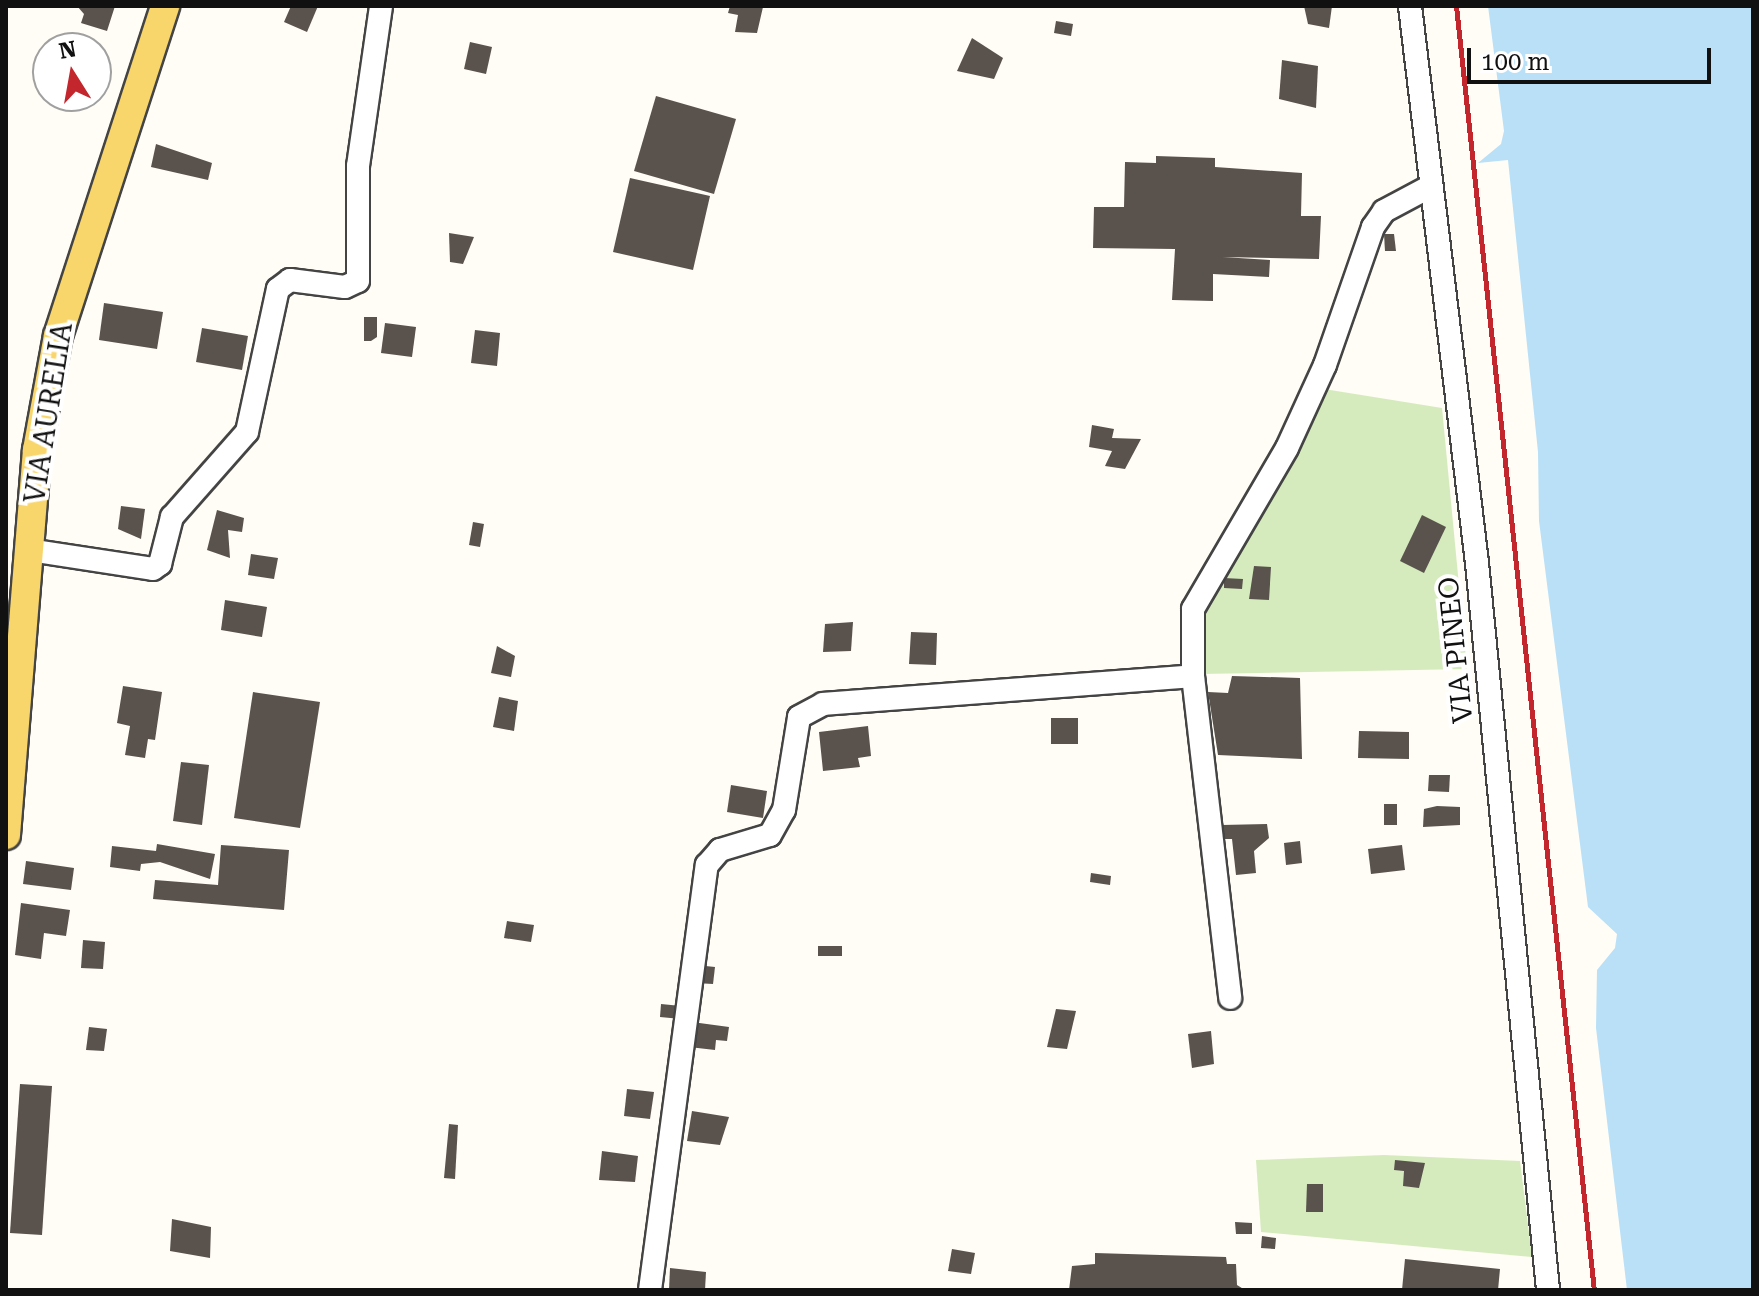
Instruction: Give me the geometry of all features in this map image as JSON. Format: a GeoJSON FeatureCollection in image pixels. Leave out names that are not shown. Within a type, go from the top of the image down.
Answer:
{"type":"FeatureCollection","features":[{"type":"Feature","properties":{"kind":"main road","name":"VIA AURELIA"},"geometry":{"type":"LineString","coordinates":[[6,835],[37,450],[58,336],[165,6]]}},
{"type":"Feature","properties":{"kind":"street"},"geometry":{"type":"LineString","coordinates":[[29,550],[153,569],[160,564],[172,517],[247,432],[278,289],[290,280],[355,285],[361,272],[358,166],[381,6]]}},
{"type":"Feature","properties":{"kind":"street","name":"VIA PINEO"},"geometry":{"type":"LineString","coordinates":[[1410,6],[1477,563],[1548,1290]]}},
{"type":"Feature","properties":{"kind":"street"},"geometry":{"type":"LineString","coordinates":[[1230,998],[1193,676],[1193,609],[1287,448],[1325,365],[1373,227],[1384,211],[1431,186]]}},
{"type":"Feature","properties":{"kind":"street"},"geometry":{"type":"LineString","coordinates":[[650,1290],[707,865],[720,850],[770,835],[784,810],[799,717],[823,704],[1193,676]]}},
{"type":"Feature","properties":{"kind":"green space"},"geometry":{"type":"Polygon","coordinates":[[[1324,389],[1442,408],[1467,669],[1201,674],[1198,623],[1324,389]]]}},
{"type":"Feature","properties":{"kind":"green space"},"geometry":{"type":"Polygon","coordinates":[[[1384,1155],[1520,1161],[1532,1257],[1261,1232],[1256,1160],[1384,1155]]]}},
{"type":"Feature","properties":{"kind":"water"},"geometry":{"type":"Polygon","coordinates":[[[1488,6],[1753,6],[1753,1290],[1627,1290],[1596,1028],[1597,970],[1615,948],[1617,934],[1588,907],[1539,521],[1538,452],[1508,160],[1478,163],[1501,144],[1504,131],[1488,6]]]}},
{"type":"Feature","properties":{"kind":"building"},"geometry":{"type":"Polygon","coordinates":[[[77,6],[115,6],[107,31],[81,23],[84,14],[77,6]]]}},
{"type":"Feature","properties":{"kind":"building"},"geometry":{"type":"Polygon","coordinates":[[[291,6],[318,6],[307,32],[284,22],[291,6]]]}},
{"type":"Feature","properties":{"kind":"building"},"geometry":{"type":"Polygon","coordinates":[[[730,6],[763,7],[757,33],[735,32],[738,15],[728,13],[730,6]]]}},
{"type":"Feature","properties":{"kind":"building"},"geometry":{"type":"Polygon","coordinates":[[[1304,6],[1332,6],[1329,28],[1308,24],[1304,6]]]}},
{"type":"Feature","properties":{"kind":"building"},"geometry":{"type":"Polygon","coordinates":[[[1056,21],[1073,24],[1071,36],[1054,33],[1056,21]]]}},
{"type":"Feature","properties":{"kind":"building"},"geometry":{"type":"Polygon","coordinates":[[[972,38],[1003,58],[994,79],[957,71],[972,38]]]}},
{"type":"Feature","properties":{"kind":"building"},"geometry":{"type":"Polygon","coordinates":[[[470,42],[492,47],[486,74],[464,69],[470,42]]]}},
{"type":"Feature","properties":{"kind":"building"},"geometry":{"type":"Polygon","coordinates":[[[1282,60],[1318,66],[1316,108],[1279,99],[1282,60]]]}},
{"type":"Feature","properties":{"kind":"building"},"geometry":{"type":"Polygon","coordinates":[[[656,96],[736,119],[714,194],[634,171],[656,96]]]}},
{"type":"Feature","properties":{"kind":"building"},"geometry":{"type":"Polygon","coordinates":[[[156,144],[212,163],[208,180],[151,167],[156,144]]]}},
{"type":"Feature","properties":{"kind":"building"},"geometry":{"type":"Polygon","coordinates":[[[1156,156],[1215,158],[1215,167],[1302,173],[1301,216],[1321,216],[1319,259],[1223,257],[1270,260],[1269,277],[1213,274],[1213,301],[1172,300],[1175,249],[1093,248],[1094,207],[1124,207],[1125,162],[1156,163],[1156,156]]]}},
{"type":"Feature","properties":{"kind":"building"},"geometry":{"type":"Polygon","coordinates":[[[630,178],[710,196],[693,270],[613,252],[630,178]]]}},
{"type":"Feature","properties":{"kind":"building"},"geometry":{"type":"Polygon","coordinates":[[[449,233],[474,237],[463,264],[450,262],[449,233]]]}},
{"type":"Feature","properties":{"kind":"building"},"geometry":{"type":"Polygon","coordinates":[[[1384,234],[1394,234],[1396,251],[1385,251],[1384,234]]]}},
{"type":"Feature","properties":{"kind":"building"},"geometry":{"type":"Polygon","coordinates":[[[104,303],[163,312],[157,349],[99,340],[104,303]]]}},
{"type":"Feature","properties":{"kind":"building"},"geometry":{"type":"Polygon","coordinates":[[[364,317],[377,317],[377,337],[371,341],[364,341],[364,317]]]}},
{"type":"Feature","properties":{"kind":"building"},"geometry":{"type":"Polygon","coordinates":[[[385,323],[416,327],[412,357],[381,353],[385,323]]]}},
{"type":"Feature","properties":{"kind":"building"},"geometry":{"type":"Polygon","coordinates":[[[202,328],[248,336],[242,370],[196,362],[202,328]]]}},
{"type":"Feature","properties":{"kind":"building"},"geometry":{"type":"Polygon","coordinates":[[[475,330],[500,333],[497,366],[471,363],[475,330]]]}},
{"type":"Feature","properties":{"kind":"building"},"geometry":{"type":"Polygon","coordinates":[[[1092,425],[1114,429],[1112,438],[1141,439],[1125,469],[1105,466],[1112,451],[1089,447],[1092,425]]]}},
{"type":"Feature","properties":{"kind":"building"},"geometry":{"type":"Polygon","coordinates":[[[121,506],[145,509],[141,539],[118,529],[121,506]]]}},
{"type":"Feature","properties":{"kind":"building"},"geometry":{"type":"Polygon","coordinates":[[[217,510],[244,518],[242,532],[228,530],[230,558],[207,550],[217,510]]]}},
{"type":"Feature","properties":{"kind":"building"},"geometry":{"type":"Polygon","coordinates":[[[1422,515],[1446,527],[1424,573],[1400,561],[1422,515]]]}},
{"type":"Feature","properties":{"kind":"building"},"geometry":{"type":"Polygon","coordinates":[[[473,522],[484,524],[480,547],[469,545],[473,522]]]}},
{"type":"Feature","properties":{"kind":"building"},"geometry":{"type":"Polygon","coordinates":[[[251,554],[278,558],[274,579],[248,575],[251,554]]]}},
{"type":"Feature","properties":{"kind":"building"},"geometry":{"type":"Polygon","coordinates":[[[1254,566],[1271,567],[1269,600],[1249,599],[1254,566]]]}},
{"type":"Feature","properties":{"kind":"building"},"geometry":{"type":"Polygon","coordinates":[[[1224,578],[1243,579],[1242,589],[1224,588],[1224,578]]]}},
{"type":"Feature","properties":{"kind":"building"},"geometry":{"type":"Polygon","coordinates":[[[225,600],[267,607],[262,637],[221,630],[225,600]]]}},
{"type":"Feature","properties":{"kind":"building"},"geometry":{"type":"Polygon","coordinates":[[[853,622],[851,651],[823,652],[825,624],[853,622]]]}},
{"type":"Feature","properties":{"kind":"building"},"geometry":{"type":"Polygon","coordinates":[[[911,632],[937,633],[936,665],[909,664],[911,632]]]}},
{"type":"Feature","properties":{"kind":"building"},"geometry":{"type":"Polygon","coordinates":[[[497,646],[515,656],[511,677],[491,673],[497,646]]]}},
{"type":"Feature","properties":{"kind":"building"},"geometry":{"type":"Polygon","coordinates":[[[1232,676],[1300,678],[1302,759],[1218,755],[1208,692],[1228,693],[1232,676]]]}},
{"type":"Feature","properties":{"kind":"building"},"geometry":{"type":"Polygon","coordinates":[[[123,686],[162,692],[155,740],[148,739],[145,758],[125,755],[130,726],[117,723],[123,686]]]}},
{"type":"Feature","properties":{"kind":"building"},"geometry":{"type":"Polygon","coordinates":[[[253,692],[320,702],[300,828],[234,818],[253,692]]]}},
{"type":"Feature","properties":{"kind":"building"},"geometry":{"type":"Polygon","coordinates":[[[499,697],[518,701],[514,731],[493,727],[499,697]]]}},
{"type":"Feature","properties":{"kind":"building"},"geometry":{"type":"Polygon","coordinates":[[[1051,718],[1078,718],[1078,744],[1051,744],[1051,718]]]}},
{"type":"Feature","properties":{"kind":"building"},"geometry":{"type":"Polygon","coordinates":[[[868,726],[871,756],[858,758],[860,767],[823,771],[819,732],[868,726]]]}},
{"type":"Feature","properties":{"kind":"building"},"geometry":{"type":"Polygon","coordinates":[[[1359,731],[1409,732],[1409,759],[1358,758],[1359,731]]]}},
{"type":"Feature","properties":{"kind":"building"},"geometry":{"type":"Polygon","coordinates":[[[181,762],[209,765],[202,825],[173,821],[181,762]]]}},
{"type":"Feature","properties":{"kind":"building"},"geometry":{"type":"Polygon","coordinates":[[[1429,775],[1450,775],[1449,792],[1428,791],[1429,775]]]}},
{"type":"Feature","properties":{"kind":"building"},"geometry":{"type":"Polygon","coordinates":[[[731,785],[767,791],[763,818],[727,812],[731,785]]]}},
{"type":"Feature","properties":{"kind":"building"},"geometry":{"type":"Polygon","coordinates":[[[1384,804],[1397,804],[1397,825],[1384,825],[1384,804]]]}},
{"type":"Feature","properties":{"kind":"building"},"geometry":{"type":"Polygon","coordinates":[[[1460,807],[1460,825],[1423,827],[1424,809],[1460,807]]]}},
{"type":"Feature","properties":{"kind":"building"},"geometry":{"type":"Polygon","coordinates":[[[1267,824],[1269,838],[1254,851],[1256,873],[1236,875],[1232,839],[1224,839],[1222,825],[1267,824]]]}},
{"type":"Feature","properties":{"kind":"building"},"geometry":{"type":"Polygon","coordinates":[[[1300,841],[1302,863],[1286,865],[1284,843],[1300,841]]]}},
{"type":"Feature","properties":{"kind":"building"},"geometry":{"type":"Polygon","coordinates":[[[157,844],[215,854],[210,879],[160,862],[141,864],[140,871],[110,867],[112,846],[156,851],[157,844]]]}},
{"type":"Feature","properties":{"kind":"building"},"geometry":{"type":"Polygon","coordinates":[[[221,845],[289,850],[284,910],[153,899],[155,880],[218,885],[221,845]]]}},
{"type":"Feature","properties":{"kind":"building"},"geometry":{"type":"Polygon","coordinates":[[[1402,845],[1405,870],[1371,874],[1368,849],[1402,845]]]}},
{"type":"Feature","properties":{"kind":"building"},"geometry":{"type":"Polygon","coordinates":[[[26,861],[74,868],[71,890],[23,884],[26,861]]]}},
{"type":"Feature","properties":{"kind":"building"},"geometry":{"type":"Polygon","coordinates":[[[1091,873],[1111,876],[1110,885],[1090,882],[1091,873]]]}},
{"type":"Feature","properties":{"kind":"building"},"geometry":{"type":"Polygon","coordinates":[[[21,903],[70,910],[66,936],[44,933],[41,959],[15,955],[21,903]]]}},
{"type":"Feature","properties":{"kind":"building"},"geometry":{"type":"Polygon","coordinates":[[[507,921],[534,925],[531,942],[504,938],[507,921]]]}},
{"type":"Feature","properties":{"kind":"building"},"geometry":{"type":"Polygon","coordinates":[[[83,940],[105,942],[103,969],[81,968],[83,940]]]}},
{"type":"Feature","properties":{"kind":"building"},"geometry":{"type":"Polygon","coordinates":[[[818,946],[842,946],[842,956],[818,956],[818,946]]]}},
{"type":"Feature","properties":{"kind":"building"},"geometry":{"type":"Polygon","coordinates":[[[696,965],[715,967],[713,984],[695,983],[696,965]]]}},
{"type":"Feature","properties":{"kind":"building"},"geometry":{"type":"Polygon","coordinates":[[[661,1004],[681,1006],[681,1019],[660,1017],[661,1004]]]}},
{"type":"Feature","properties":{"kind":"building"},"geometry":{"type":"Polygon","coordinates":[[[1056,1009],[1076,1011],[1067,1049],[1047,1047],[1056,1009]]]}},
{"type":"Feature","properties":{"kind":"building"},"geometry":{"type":"Polygon","coordinates":[[[692,1022],[729,1027],[727,1041],[716,1040],[715,1050],[689,1047],[692,1022]]]}},
{"type":"Feature","properties":{"kind":"building"},"geometry":{"type":"Polygon","coordinates":[[[89,1027],[107,1029],[104,1051],[86,1050],[89,1027]]]}},
{"type":"Feature","properties":{"kind":"building"},"geometry":{"type":"Polygon","coordinates":[[[1211,1031],[1214,1064],[1192,1068],[1188,1034],[1211,1031]]]}},
{"type":"Feature","properties":{"kind":"building"},"geometry":{"type":"Polygon","coordinates":[[[20,1084],[52,1086],[42,1235],[10,1233],[20,1084]]]}},
{"type":"Feature","properties":{"kind":"building"},"geometry":{"type":"Polygon","coordinates":[[[627,1089],[654,1092],[650,1119],[624,1116],[627,1089]]]}},
{"type":"Feature","properties":{"kind":"building"},"geometry":{"type":"Polygon","coordinates":[[[692,1111],[729,1117],[720,1145],[687,1141],[692,1111]]]}},
{"type":"Feature","properties":{"kind":"building"},"geometry":{"type":"Polygon","coordinates":[[[449,1124],[458,1125],[455,1179],[444,1178],[449,1124]]]}},
{"type":"Feature","properties":{"kind":"building"},"geometry":{"type":"Polygon","coordinates":[[[602,1151],[638,1156],[635,1182],[599,1180],[602,1151]]]}},
{"type":"Feature","properties":{"kind":"building"},"geometry":{"type":"Polygon","coordinates":[[[1395,1160],[1425,1163],[1419,1188],[1403,1186],[1404,1171],[1394,1170],[1395,1160]]]}},
{"type":"Feature","properties":{"kind":"building"},"geometry":{"type":"Polygon","coordinates":[[[1307,1184],[1323,1184],[1323,1212],[1306,1212],[1307,1184]]]}},
{"type":"Feature","properties":{"kind":"building"},"geometry":{"type":"Polygon","coordinates":[[[172,1219],[211,1227],[210,1258],[170,1251],[172,1219]]]}},
{"type":"Feature","properties":{"kind":"building"},"geometry":{"type":"Polygon","coordinates":[[[1235,1222],[1252,1223],[1252,1234],[1236,1234],[1235,1222]]]}},
{"type":"Feature","properties":{"kind":"building"},"geometry":{"type":"Polygon","coordinates":[[[1262,1236],[1276,1238],[1275,1249],[1261,1248],[1262,1236]]]}},
{"type":"Feature","properties":{"kind":"building"},"geometry":{"type":"Polygon","coordinates":[[[952,1249],[975,1253],[971,1274],[948,1271],[952,1249]]]}},
{"type":"Feature","properties":{"kind":"building"},"geometry":{"type":"Polygon","coordinates":[[[1095,1253],[1226,1257],[1227,1264],[1236,1264],[1237,1285],[1245,1290],[1069,1290],[1072,1266],[1095,1264],[1095,1253]]]}},
{"type":"Feature","properties":{"kind":"building"},"geometry":{"type":"Polygon","coordinates":[[[1405,1259],[1500,1269],[1498,1290],[1402,1290],[1405,1259]]]}},
{"type":"Feature","properties":{"kind":"building"},"geometry":{"type":"Polygon","coordinates":[[[670,1268],[706,1272],[705,1290],[669,1290],[670,1268]]]}},
{"type":"Feature","properties":{"kind":"railway"},"geometry":{"type":"LineString","coordinates":[[1456,6],[1594,1290]]}}]}
